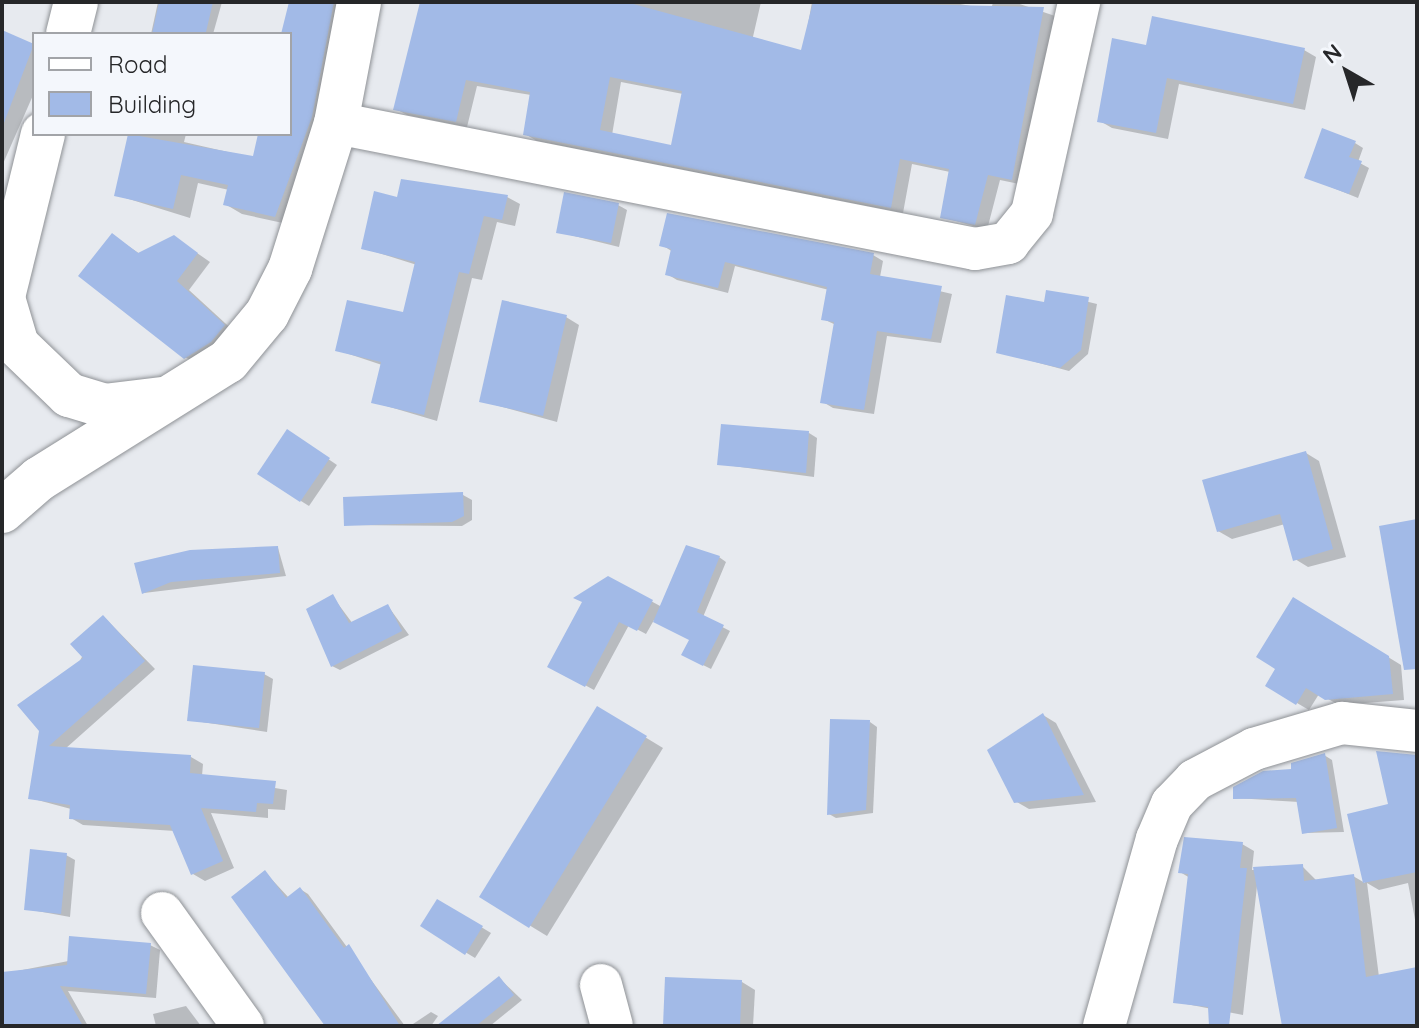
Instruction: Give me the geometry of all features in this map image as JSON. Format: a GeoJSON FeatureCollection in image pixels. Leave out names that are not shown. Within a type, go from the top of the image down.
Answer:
{"type":"FeatureCollection","features":[{"type":"Feature","properties":{"kind":"main road"},"geometry":{"type":"LineString","coordinates":[[68,32],[76,2]]}},
{"type":"Feature","properties":{"kind":"main road"},"geometry":{"type":"LineString","coordinates":[[2,511],[39,479],[174,398],[228,361],[267,314],[290,269],[336,123],[359,2]]}},
{"type":"Feature","properties":{"kind":"main road"},"geometry":{"type":"LineString","coordinates":[[43,136],[2,299],[17,345],[69,395],[104,406],[174,398]]}},
{"type":"Feature","properties":{"kind":"street"},"geometry":{"type":"LineString","coordinates":[[336,123],[975,249],[1008,243],[1032,213],[1079,2]]}},
{"type":"Feature","properties":{"kind":"street"},"geometry":{"type":"LineString","coordinates":[[1104,1026],[1157,839],[1172,804],[1195,780],[1254,749],[1342,723],[1417,731]]}},
{"type":"Feature","properties":{"kind":"street"},"geometry":{"type":"LineString","coordinates":[[162,913],[243,1026]]}},
{"type":"Feature","properties":{"kind":"street"},"geometry":{"type":"LineString","coordinates":[[601,985],[612,1026]]}},
{"type":"Feature","properties":{"kind":"building"},"geometry":{"type":"Polygon","coordinates":[[[159,2],[213,2],[206,32],[152,32],[159,2]]]}},
{"type":"Feature","properties":{"kind":"building"},"geometry":{"type":"Polygon","coordinates":[[[289,2],[334,2],[312,117],[275,217],[223,205],[228,185],[181,175],[173,209],[114,196],[128,136],[253,156],[258,136],[292,136],[292,32],[282,32],[289,2]]]}},
{"type":"Feature","properties":{"kind":"building"},"geometry":{"type":"Polygon","coordinates":[[[420,2],[626,2],[801,50],[813,2],[1044,7],[1012,180],[988,175],[975,225],[940,218],[949,169],[900,159],[891,208],[523,135],[530,92],[466,80],[456,122],[393,110],[420,2]],[[610,77],[600,130],[671,145],[682,91],[610,77]]]}},
{"type":"Feature","properties":{"kind":"building"},"geometry":{"type":"Polygon","coordinates":[[[1152,16],[1305,48],[1293,104],[1167,78],[1156,133],[1097,122],[1112,38],[1146,45],[1152,16]]]}},
{"type":"Feature","properties":{"kind":"building"},"geometry":{"type":"Polygon","coordinates":[[[2,30],[32,43],[32,49],[2,128],[2,30]]]}},
{"type":"Feature","properties":{"kind":"building"},"geometry":{"type":"Polygon","coordinates":[[[1322,128],[1356,141],[1349,157],[1362,161],[1349,194],[1304,178],[1322,128]]]}},
{"type":"Feature","properties":{"kind":"building"},"geometry":{"type":"Polygon","coordinates":[[[401,179],[508,195],[502,220],[484,216],[469,274],[459,272],[424,415],[371,403],[381,362],[335,351],[347,300],[403,312],[415,262],[361,249],[374,191],[397,197],[401,179]]]}},
{"type":"Feature","properties":{"kind":"building"},"geometry":{"type":"Polygon","coordinates":[[[564,192],[619,203],[611,243],[556,233],[564,192]]]}},
{"type":"Feature","properties":{"kind":"building"},"geometry":{"type":"Polygon","coordinates":[[[667,213],[874,253],[870,274],[942,286],[931,339],[877,331],[864,410],[820,403],[834,322],[821,320],[827,287],[725,262],[718,288],[665,275],[671,249],[659,246],[667,213]]]}},
{"type":"Feature","properties":{"kind":"building"},"geometry":{"type":"Polygon","coordinates":[[[112,233],[138,253],[174,235],[198,253],[177,281],[225,325],[211,342],[184,359],[78,276],[112,233]]]}},
{"type":"Feature","properties":{"kind":"building"},"geometry":{"type":"Polygon","coordinates":[[[1046,290],[1089,297],[1081,350],[1060,368],[996,353],[1006,295],[1044,302],[1046,290]]]}},
{"type":"Feature","properties":{"kind":"building"},"geometry":{"type":"Polygon","coordinates":[[[502,300],[567,315],[543,416],[479,402],[502,300]]]}},
{"type":"Feature","properties":{"kind":"building"},"geometry":{"type":"Polygon","coordinates":[[[721,424],[809,431],[806,473],[717,465],[721,424]]]}},
{"type":"Feature","properties":{"kind":"building"},"geometry":{"type":"Polygon","coordinates":[[[287,429],[330,458],[300,502],[257,474],[287,429]]]}},
{"type":"Feature","properties":{"kind":"building"},"geometry":{"type":"Polygon","coordinates":[[[1306,451],[1333,549],[1293,561],[1280,514],[1217,532],[1202,480],[1306,451]]]}},
{"type":"Feature","properties":{"kind":"building"},"geometry":{"type":"Polygon","coordinates":[[[463,492],[464,516],[452,522],[344,526],[343,497],[463,492]]]}},
{"type":"Feature","properties":{"kind":"building"},"geometry":{"type":"Polygon","coordinates":[[[1417,519],[1417,669],[1404,670],[1379,526],[1417,519]]]}},
{"type":"Feature","properties":{"kind":"building"},"geometry":{"type":"Polygon","coordinates":[[[686,545],[720,556],[697,612],[724,625],[703,666],[681,655],[689,640],[653,622],[686,545]]]}},
{"type":"Feature","properties":{"kind":"building"},"geometry":{"type":"Polygon","coordinates":[[[278,546],[280,573],[171,582],[142,594],[134,563],[190,550],[278,546]]]}},
{"type":"Feature","properties":{"kind":"building"},"geometry":{"type":"Polygon","coordinates":[[[608,576],[653,600],[637,631],[619,622],[585,687],[547,667],[582,602],[573,598],[608,576]]]}},
{"type":"Feature","properties":{"kind":"building"},"geometry":{"type":"Polygon","coordinates":[[[333,594],[349,623],[388,604],[402,631],[331,667],[306,609],[333,594]]]}},
{"type":"Feature","properties":{"kind":"building"},"geometry":{"type":"Polygon","coordinates":[[[1293,597],[1389,656],[1393,694],[1325,700],[1306,688],[1296,705],[1265,686],[1275,669],[1256,657],[1293,597]]]}},
{"type":"Feature","properties":{"kind":"building"},"geometry":{"type":"Polygon","coordinates":[[[103,615],[145,661],[49,746],[191,755],[190,773],[276,781],[273,804],[257,803],[256,812],[201,808],[223,861],[191,875],[170,825],[69,819],[70,805],[28,799],[39,731],[17,705],[83,658],[70,644],[103,615]]]}},
{"type":"Feature","properties":{"kind":"building"},"geometry":{"type":"Polygon","coordinates":[[[193,665],[265,672],[259,728],[187,721],[193,665]]]}},
{"type":"Feature","properties":{"kind":"building"},"geometry":{"type":"Polygon","coordinates":[[[597,706],[647,736],[529,928],[479,897],[597,706]]]}},
{"type":"Feature","properties":{"kind":"building"},"geometry":{"type":"Polygon","coordinates":[[[1043,713],[1084,795],[1014,803],[987,750],[1043,713]]]}},
{"type":"Feature","properties":{"kind":"building"},"geometry":{"type":"Polygon","coordinates":[[[830,719],[870,720],[866,810],[827,815],[830,719]]]}},
{"type":"Feature","properties":{"kind":"building"},"geometry":{"type":"Polygon","coordinates":[[[1376,751],[1417,755],[1417,872],[1363,883],[1347,814],[1388,804],[1376,751]]]}},
{"type":"Feature","properties":{"kind":"building"},"geometry":{"type":"Polygon","coordinates":[[[1325,753],[1337,828],[1302,834],[1296,798],[1233,799],[1233,787],[1263,771],[1291,769],[1291,763],[1325,753]]]}},
{"type":"Feature","properties":{"kind":"building"},"geometry":{"type":"Polygon","coordinates":[[[1184,837],[1243,842],[1240,868],[1247,868],[1229,1026],[1209,1026],[1208,1007],[1173,1003],[1188,874],[1178,873],[1184,837]]]}},
{"type":"Feature","properties":{"kind":"building"},"geometry":{"type":"Polygon","coordinates":[[[30,849],[67,853],[61,914],[24,910],[30,849]]]}},
{"type":"Feature","properties":{"kind":"building"},"geometry":{"type":"Polygon","coordinates":[[[1303,864],[1304,881],[1354,874],[1366,977],[1417,967],[1417,1026],[1282,1026],[1253,867],[1303,864]]]}},
{"type":"Feature","properties":{"kind":"building"},"geometry":{"type":"Polygon","coordinates":[[[265,870],[286,898],[300,887],[344,948],[349,944],[400,1026],[325,1026],[231,897],[265,870]]]}},
{"type":"Feature","properties":{"kind":"building"},"geometry":{"type":"Polygon","coordinates":[[[437,899],[483,926],[465,955],[420,926],[437,899]]]}},
{"type":"Feature","properties":{"kind":"building"},"geometry":{"type":"Polygon","coordinates":[[[69,936],[151,943],[146,994],[60,986],[83,1026],[2,1026],[2,972],[67,965],[69,936]]]}},
{"type":"Feature","properties":{"kind":"building"},"geometry":{"type":"Polygon","coordinates":[[[499,976],[514,995],[476,1026],[436,1026],[499,976]]]}},
{"type":"Feature","properties":{"kind":"building"},"geometry":{"type":"Polygon","coordinates":[[[665,977],[742,980],[740,1026],[663,1026],[665,977]]]}}]}
